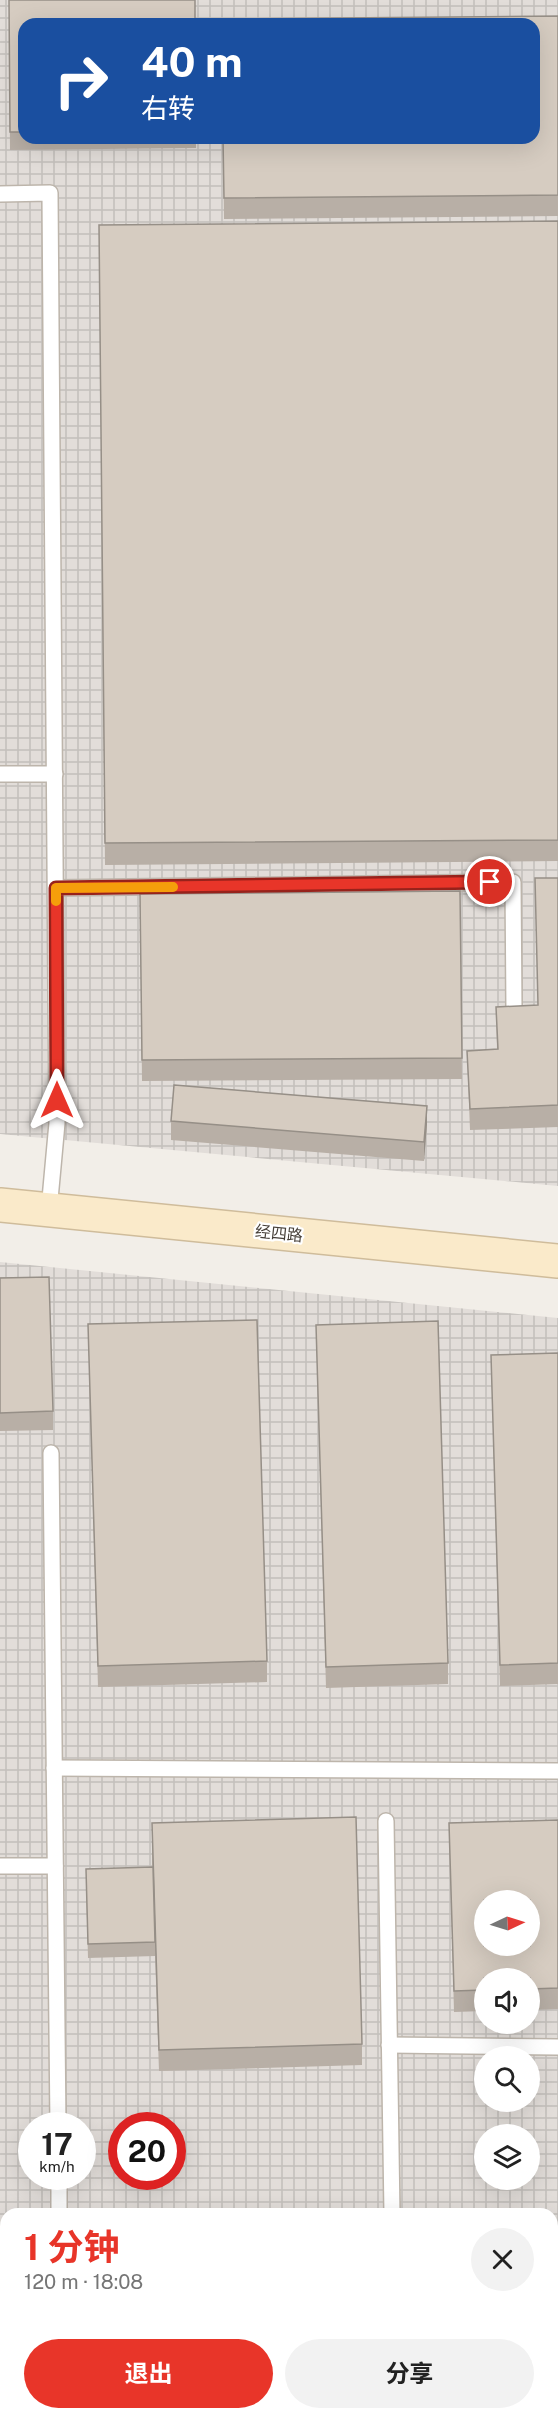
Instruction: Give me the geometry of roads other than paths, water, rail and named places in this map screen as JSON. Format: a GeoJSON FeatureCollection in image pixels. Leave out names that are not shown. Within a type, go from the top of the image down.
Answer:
{"type":"FeatureCollection","features":[{"type":"Feature","properties":{"kind":"street","name":"经四路"},"geometry":{"type":"LineString","coordinates":[[0,1205],[558,1261]]}},
{"type":"Feature","properties":{"kind":"lane"},"geometry":{"type":"LineString","coordinates":[[0,194],[50,194],[57,1123],[49,1210]]}},
{"type":"Feature","properties":{"kind":"lane"},"geometry":{"type":"LineString","coordinates":[[0,774],[55,774]]}},
{"type":"Feature","properties":{"kind":"lane"},"geometry":{"type":"LineString","coordinates":[[56,888],[513,882],[514,1011]]}},
{"type":"Feature","properties":{"kind":"lane"},"geometry":{"type":"LineString","coordinates":[[51,1454],[58,2112]]}},
{"type":"Feature","properties":{"kind":"lane"},"geometry":{"type":"LineString","coordinates":[[54,1768],[558,1771]]}},
{"type":"Feature","properties":{"kind":"lane"},"geometry":{"type":"LineString","coordinates":[[386,1821],[392,2208]]}},
{"type":"Feature","properties":{"kind":"lane"},"geometry":{"type":"LineString","coordinates":[[0,1866],[56,1866]]}},
{"type":"Feature","properties":{"kind":"lane"},"geometry":{"type":"LineString","coordinates":[[389,2045],[558,2047]]}},
{"type":"Feature","properties":{"kind":"lane"},"geometry":{"type":"LineString","coordinates":[[59,2190],[60,2208]]}}]}
